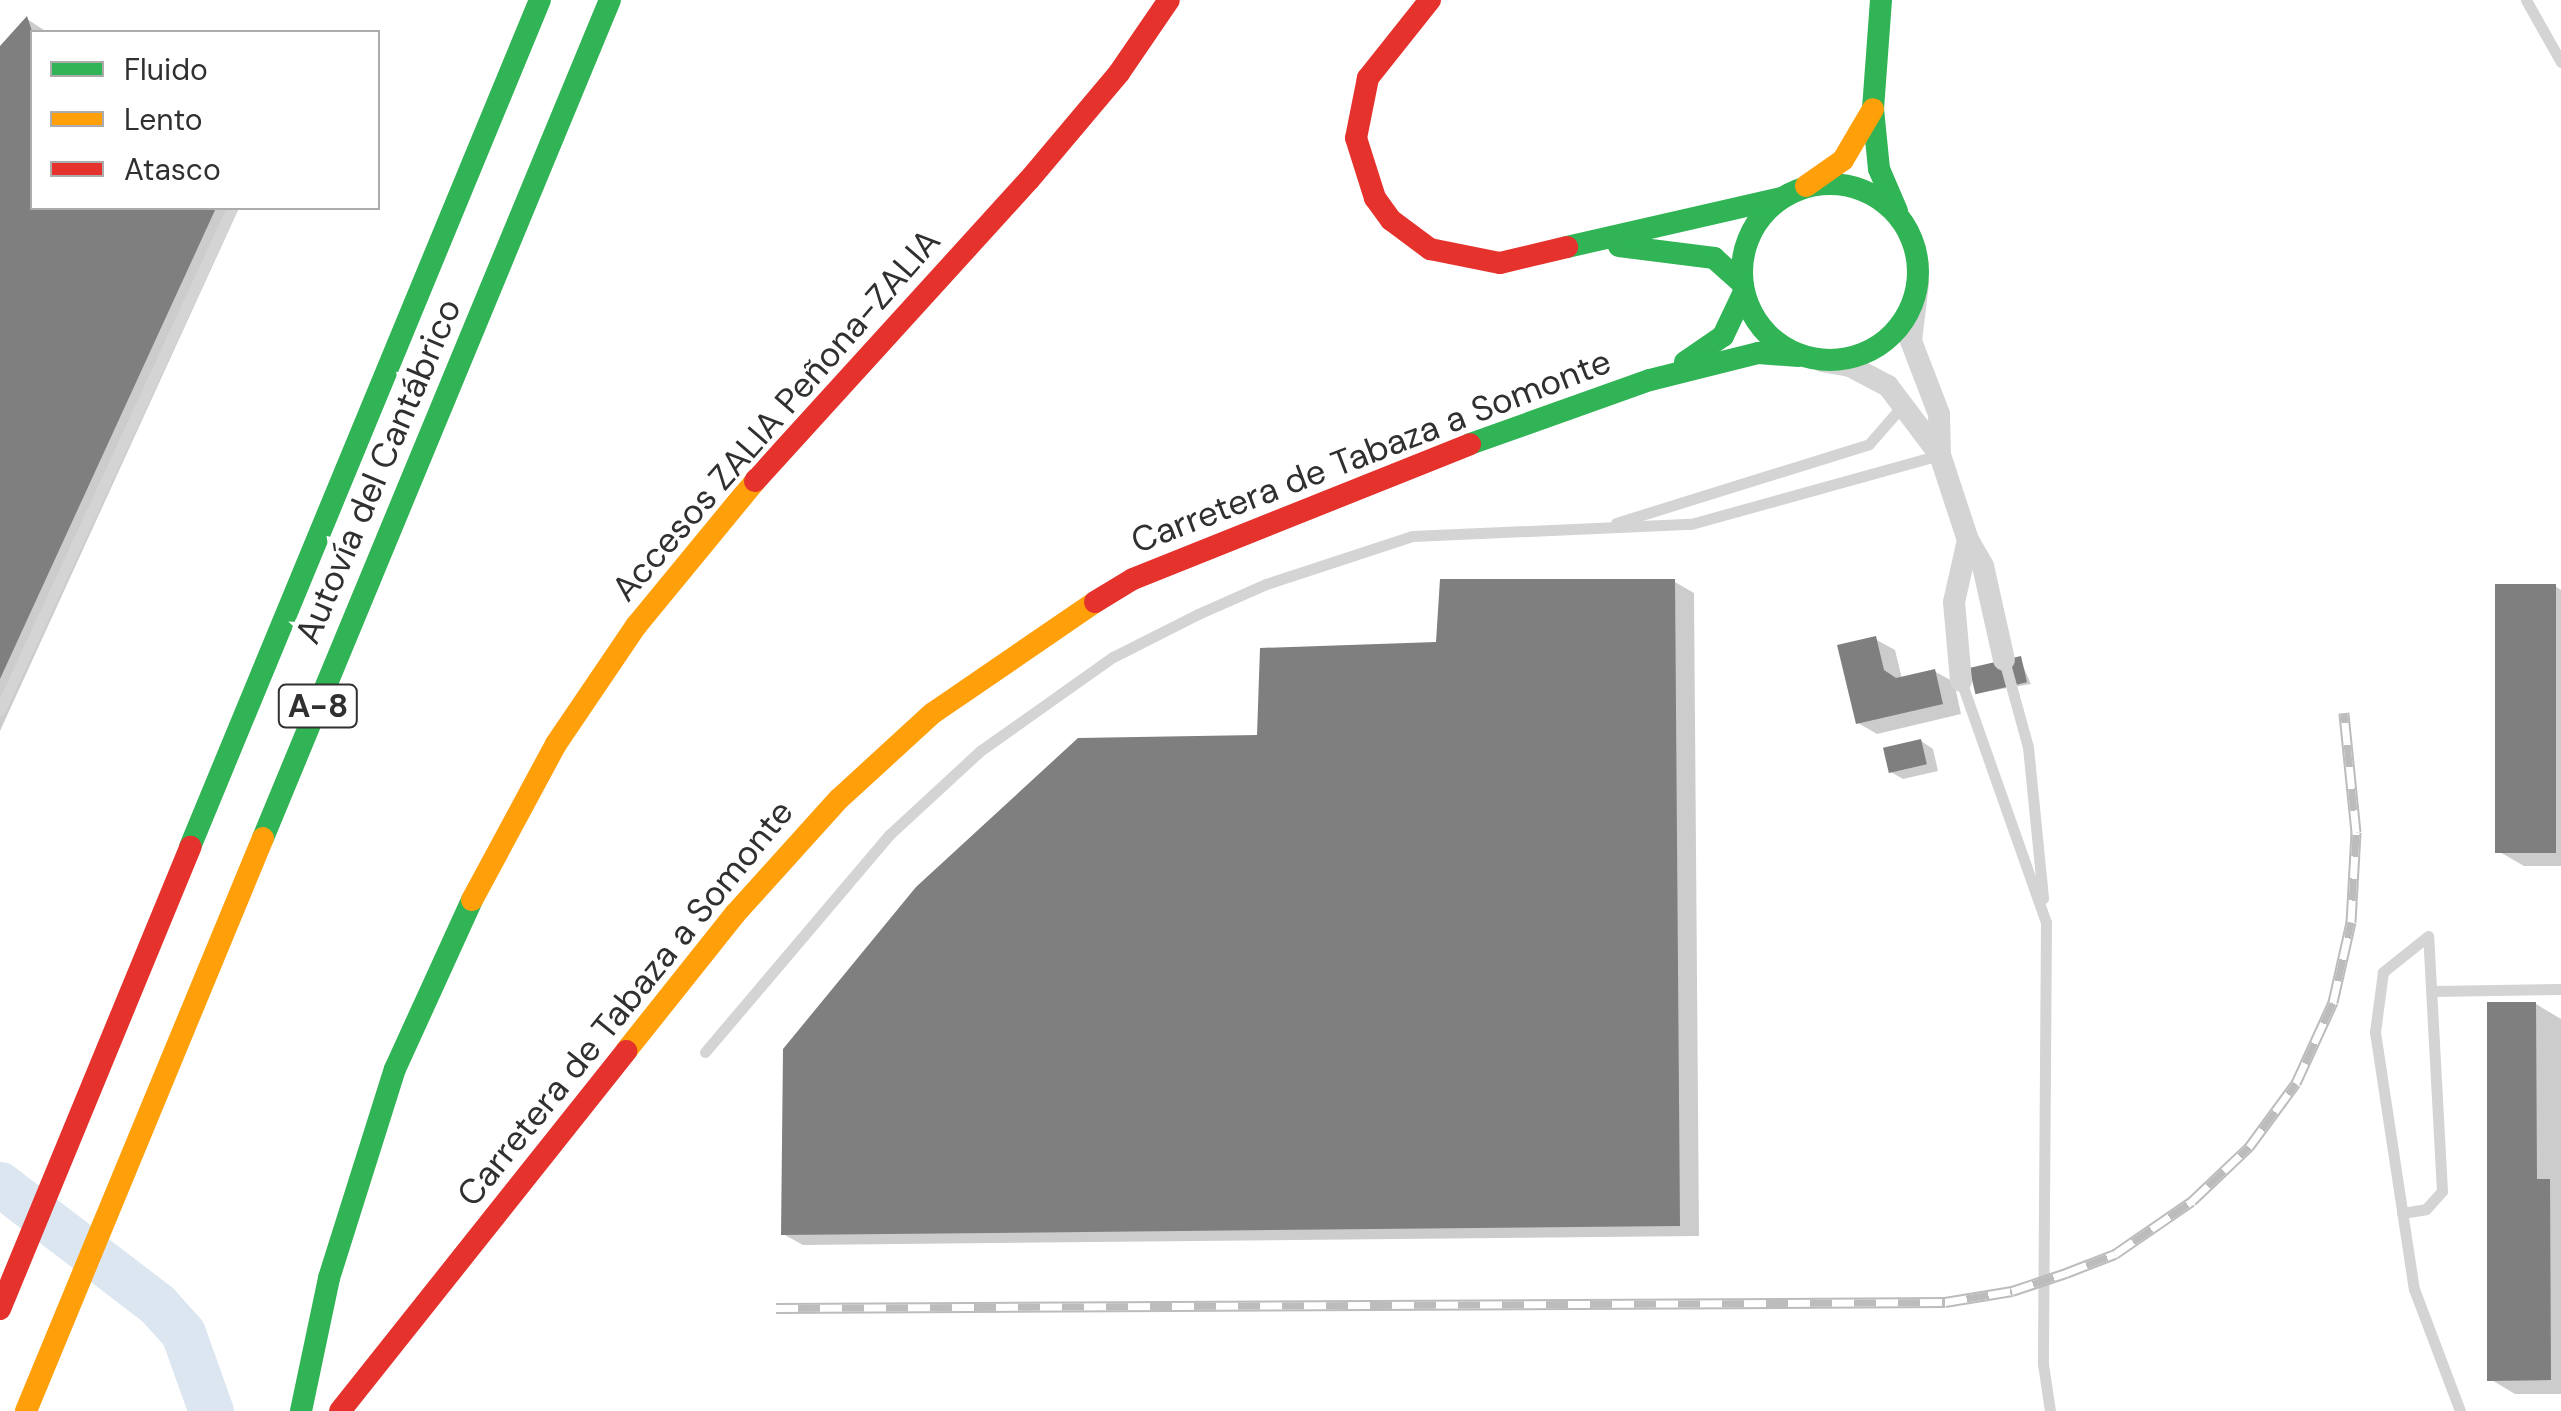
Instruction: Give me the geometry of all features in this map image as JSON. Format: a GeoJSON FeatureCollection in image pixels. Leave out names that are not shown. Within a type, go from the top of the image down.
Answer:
{"type":"FeatureCollection","features":[{"type":"Feature","properties":{"kind":"main road","name":"Autovía del Cantábrico"},"geometry":{"type":"LineString","coordinates":[[0,1309],[540,0]]}},
{"type":"Feature","properties":{"kind":"main road","name":"Autovía del Cantábrico"},"geometry":{"type":"LineString","coordinates":[[26,1411],[610,0]]}},
{"type":"Feature","properties":{"kind":"main road","name":"Accesos ZALIA Peñona-ZALIA"},"geometry":{"type":"LineString","coordinates":[[301,1411],[329,1278],[394,1069],[442,956],[556,744],[636,626],[739,499],[1029,180],[1118,73],[1169,0]]}},
{"type":"Feature","properties":{"kind":"main road"},"geometry":{"type":"LineString","coordinates":[[1430,0],[1368,78],[1356,138],[1375,198],[1411,237],[1472,262],[1500,263],[1600,244],[1781,198],[1843,160],[1873,109]]}},
{"type":"Feature","properties":{"kind":"main road"},"geometry":{"type":"LineString","coordinates":[[1600,244],[1714,258],[1743,288],[1763,331],[1811,358],[1868,352],[1892,335],[1918,283],[1906,226],[1879,169],[1873,109],[1881,0]]}},
{"type":"Feature","properties":{"kind":"main road"},"geometry":{"type":"LineString","coordinates":[[1806,186],[1862,189],[1906,226]]}},
{"type":"Feature","properties":{"kind":"main road"},"geometry":{"type":"LineString","coordinates":[[1743,288],[1747,239],[1781,198]]}},
{"type":"Feature","properties":{"kind":"main road","name":"Carretera de Tabaza a Somonte"},"geometry":{"type":"LineString","coordinates":[[1650,380],[1711,349],[1733,322],[1743,288]]}},
{"type":"Feature","properties":{"kind":"main road","name":"Carretera de Tabaza a Somonte"},"geometry":{"type":"LineString","coordinates":[[340,1411],[735,914],[839,799],[933,713],[1036,636],[1133,579],[1407,467],[1650,380],[1758,352],[1811,358]]}},
{"type":"Feature","properties":{"kind":"street"},"geometry":{"type":"LineString","coordinates":[[1918,283],[1911,341],[1939,414],[1940,455]]}},
{"type":"Feature","properties":{"kind":"street"},"geometry":{"type":"LineString","coordinates":[[1811,358],[1870,374],[1905,402],[1940,455],[1968,540],[1983,566],[2004,660]]}},
{"type":"Feature","properties":{"kind":"street"},"geometry":{"type":"LineString","coordinates":[[1961,682],[1954,602],[1968,540]]}},
{"type":"Feature","properties":{"kind":"lane"},"geometry":{"type":"LineString","coordinates":[[2526,0],[2561,62]]}},
{"type":"Feature","properties":{"kind":"lane"},"geometry":{"type":"LineString","coordinates":[[0,710],[231,210]]}},
{"type":"Feature","properties":{"kind":"lane"},"geometry":{"type":"LineString","coordinates":[[1601,528],[1869,444],[1905,402]]}},
{"type":"Feature","properties":{"kind":"lane"},"geometry":{"type":"LineString","coordinates":[[705,1052],[889,835],[980,751],[1113,658],[1266,584],[1412,536],[1691,524],[1940,455]]}},
{"type":"Feature","properties":{"kind":"lane"},"geometry":{"type":"LineString","coordinates":[[2004,660],[2028,747],[2046,922],[2044,1364],[2050,1411]]}},
{"type":"Feature","properties":{"kind":"lane"},"geometry":{"type":"LineString","coordinates":[[1961,682],[2046,922]]}},
{"type":"Feature","properties":{"kind":"lane"},"geometry":{"type":"LineString","coordinates":[[2402,1213],[2426,1209],[2442,1191],[2428,936],[2383,972],[2376,1000],[2402,1213],[2414,1289],[2460,1411]]}},
{"type":"Feature","properties":{"kind":"lane"},"geometry":{"type":"LineString","coordinates":[[2433,991],[2561,989]]}},
{"type":"Feature","properties":{"kind":"building"},"geometry":{"type":"Polygon","coordinates":[[[27,16],[32,30],[30,210],[215,210],[0,679],[0,46],[27,16]]]}},
{"type":"Feature","properties":{"kind":"building"},"geometry":{"type":"Polygon","coordinates":[[[1440,579],[1675,579],[1680,1226],[781,1235],[783,1049],[916,887],[1078,738],[1257,735],[1260,648],[1436,642],[1440,579]]]}},
{"type":"Feature","properties":{"kind":"building"},"geometry":{"type":"Polygon","coordinates":[[[2495,584],[2556,584],[2556,853],[2495,853],[2495,584]]]}},
{"type":"Feature","properties":{"kind":"building"},"geometry":{"type":"Polygon","coordinates":[[[1876,636],[1884,670],[1896,678],[1935,669],[1943,704],[1856,724],[1837,645],[1876,636]]]}},
{"type":"Feature","properties":{"kind":"building"},"geometry":{"type":"Polygon","coordinates":[[[2021,656],[2027,682],[1975,694],[1969,668],[2021,656]]]}},
{"type":"Feature","properties":{"kind":"building"},"geometry":{"type":"Polygon","coordinates":[[[1921,739],[1927,764],[1889,773],[1883,748],[1921,739]]]}},
{"type":"Feature","properties":{"kind":"building"},"geometry":{"type":"Polygon","coordinates":[[[2487,1002],[2536,1002],[2537,1179],[2550,1179],[2551,1380],[2487,1381],[2487,1002]]]}},
{"type":"Feature","properties":{"kind":"waterway"},"geometry":{"type":"LineString","coordinates":[[0,1184],[157,1304],[183,1333],[211,1411]]}},
{"type":"Feature","properties":{"kind":"railway"},"geometry":{"type":"LineString","coordinates":[[776,1308],[1945,1302],[2012,1291],[2066,1273],[2115,1254],[2192,1201],[2249,1147],[2296,1083],[2333,1002],[2351,922],[2356,832],[2344,713]]}},
{"type":"Feature","properties":{"kind":"traffic: fast"},"geometry":{"type":"LineString","coordinates":[[190,847],[540,0]]}},
{"type":"Feature","properties":{"kind":"traffic: fast"},"geometry":{"type":"LineString","coordinates":[[263,838],[610,0]]}},
{"type":"Feature","properties":{"kind":"traffic: fast"},"geometry":{"type":"LineString","coordinates":[[1881,0],[1873,109],[1879,169],[1897,211]]}},
{"type":"Feature","properties":{"kind":"traffic: fast"},"geometry":{"type":"LineString","coordinates":[[1830,184],[1864,190],[1892,210],[1912,238],[1918,272],[1912,306],[1892,334],[1864,354],[1830,360],[1796,354],[1768,334],[1748,306],[1742,272],[1748,238],[1768,210],[1796,190],[1830,184]]}},
{"type":"Feature","properties":{"kind":"traffic: fast"},"geometry":{"type":"LineString","coordinates":[[1567,247],[1781,198]]}},
{"type":"Feature","properties":{"kind":"traffic: fast"},"geometry":{"type":"LineString","coordinates":[[1619,246],[1714,258],[1742,283]]}},
{"type":"Feature","properties":{"kind":"traffic: fast"},"geometry":{"type":"LineString","coordinates":[[1685,362],[1723,336],[1743,294]]}},
{"type":"Feature","properties":{"kind":"traffic: fast"},"geometry":{"type":"LineString","coordinates":[[1470,444],[1650,380],[1758,353],[1799,356]]}},
{"type":"Feature","properties":{"kind":"traffic: fast"},"geometry":{"type":"LineString","coordinates":[[301,1411],[329,1278],[395,1069],[472,900]]}},
{"type":"Feature","properties":{"kind":"traffic: slow"},"geometry":{"type":"LineString","coordinates":[[1806,186],[1843,160],[1873,109]]}},
{"type":"Feature","properties":{"kind":"traffic: slow"},"geometry":{"type":"LineString","coordinates":[[472,900],[556,744],[636,626],[755,481]]}},
{"type":"Feature","properties":{"kind":"traffic: slow"},"geometry":{"type":"LineString","coordinates":[[626,1051],[735,914],[839,799],[933,713],[1095,602]]}},
{"type":"Feature","properties":{"kind":"traffic: slow"},"geometry":{"type":"LineString","coordinates":[[26,1411],[263,838]]}},
{"type":"Feature","properties":{"kind":"traffic: jam"},"geometry":{"type":"LineString","coordinates":[[755,481],[1029,180],[1119,73],[1169,0]]}},
{"type":"Feature","properties":{"kind":"traffic: jam"},"geometry":{"type":"LineString","coordinates":[[1430,0],[1368,78],[1356,138],[1375,198],[1391,220],[1430,249],[1500,263],[1567,247]]}},
{"type":"Feature","properties":{"kind":"traffic: jam"},"geometry":{"type":"LineString","coordinates":[[1095,602],[1133,579],[1470,444]]}},
{"type":"Feature","properties":{"kind":"traffic: jam"},"geometry":{"type":"LineString","coordinates":[[0,1309],[190,847]]}},
{"type":"Feature","properties":{"kind":"traffic: jam"},"geometry":{"type":"LineString","coordinates":[[340,1411],[626,1051]]}}]}
